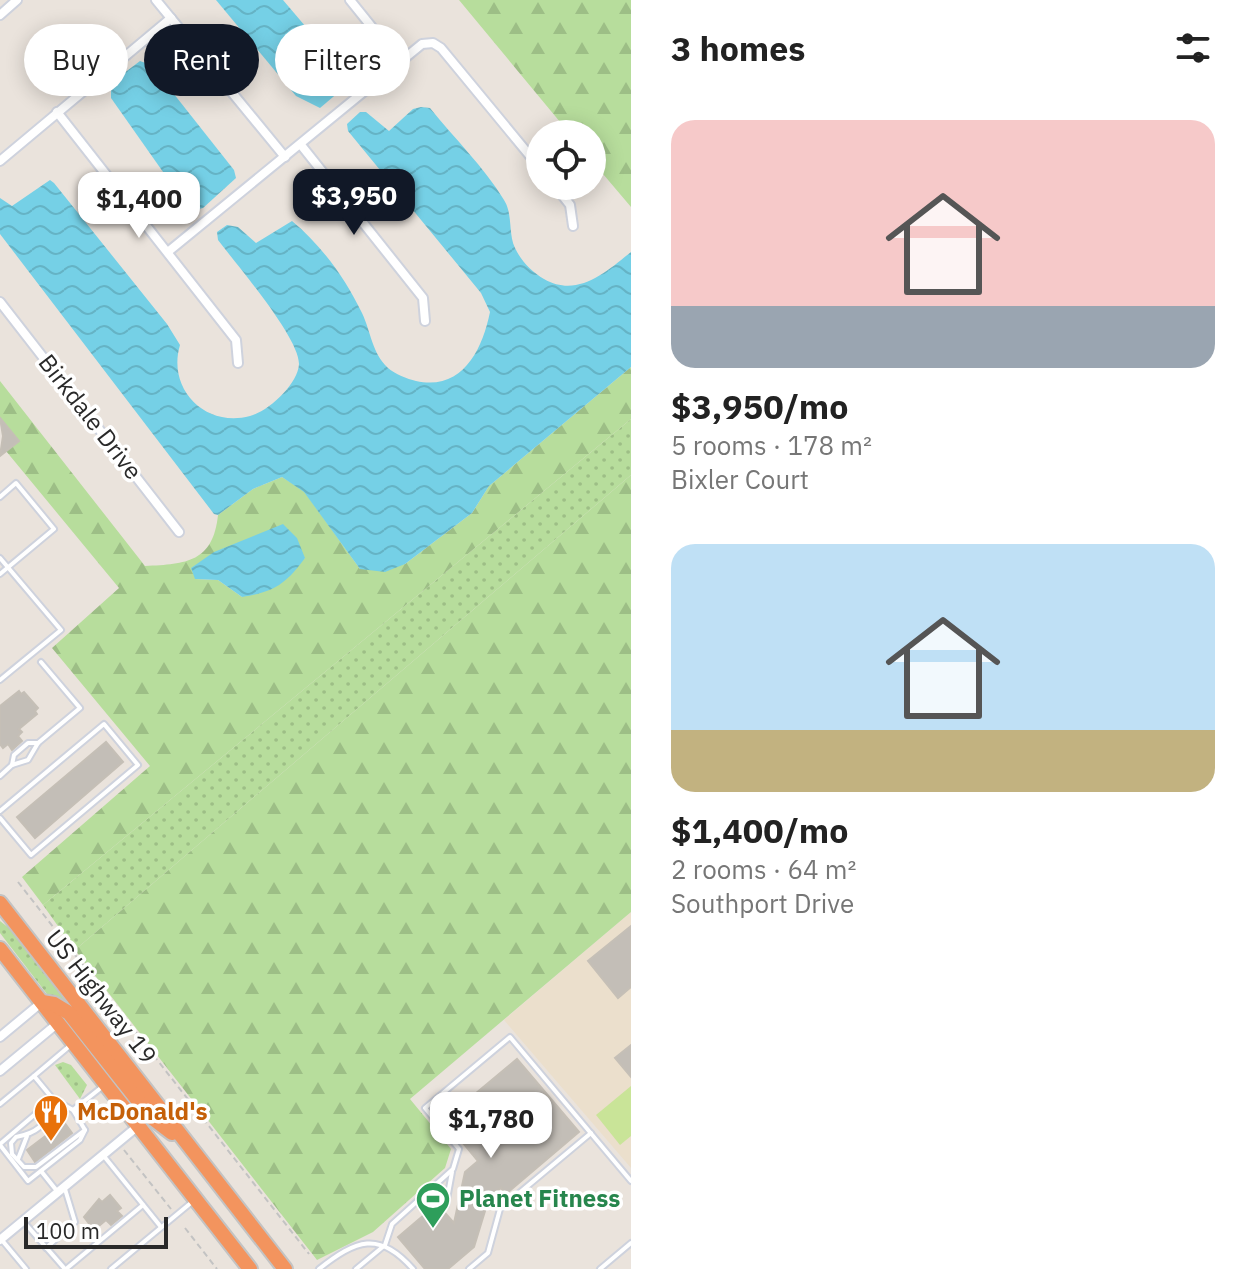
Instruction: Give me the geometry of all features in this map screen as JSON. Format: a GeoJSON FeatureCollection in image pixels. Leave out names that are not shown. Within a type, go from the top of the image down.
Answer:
{"type":"FeatureCollection","features":[{"type":"Feature","properties":{"kind":"highway","name":"US Highway 19"},"geometry":{"type":"LineString","coordinates":[[0,903],[285,1269]]}},
{"type":"Feature","properties":{"kind":"highway","name":"US Highway 19"},"geometry":{"type":"LineString","coordinates":[[0,949],[250,1269]]}},
{"type":"Feature","properties":{"kind":"highway"},"geometry":{"type":"LineString","coordinates":[[42,1002],[54,1004],[69,1013],[151,1117],[188,1145]]}},
{"type":"Feature","properties":{"kind":"street"},"geometry":{"type":"LineString","coordinates":[[0,15],[17,0]]}},
{"type":"Feature","properties":{"kind":"street"},"geometry":{"type":"LineString","coordinates":[[156,0],[285,157]]}},
{"type":"Feature","properties":{"kind":"street"},"geometry":{"type":"LineString","coordinates":[[350,0],[369,24]]}},
{"type":"Feature","properties":{"kind":"street"},"geometry":{"type":"LineString","coordinates":[[0,161],[171,18]]}},
{"type":"Feature","properties":{"kind":"street"},"geometry":{"type":"LineString","coordinates":[[410,54],[422,44],[433,43],[526,152]]}},
{"type":"Feature","properties":{"kind":"street"},"geometry":{"type":"LineString","coordinates":[[169,251],[359,96]]}},
{"type":"Feature","properties":{"kind":"street"},"geometry":{"type":"LineString","coordinates":[[57,112],[236,340],[238,363]]}},
{"type":"Feature","properties":{"kind":"street"},"geometry":{"type":"LineString","coordinates":[[301,145],[423,298],[425,321]]}},
{"type":"Feature","properties":{"kind":"street"},"geometry":{"type":"LineString","coordinates":[[566,200],[570,205],[573,226]]}},
{"type":"Feature","properties":{"kind":"street","name":"Birkdale Drive"},"geometry":{"type":"LineString","coordinates":[[0,302],[179,532]]}},
{"type":"Feature","properties":{"kind":"street"},"geometry":{"type":"LineString","coordinates":[[0,1037],[42,1002]]}},
{"type":"Feature","properties":{"kind":"street"},"geometry":{"type":"LineString","coordinates":[[0,1071],[58,1023]]}},
{"type":"Feature","properties":{"kind":"street"},"geometry":{"type":"LineString","coordinates":[[1,1240],[138,1126]]}},
{"type":"Feature","properties":{"kind":"lane"},"geometry":{"type":"LineString","coordinates":[[0,497],[16,483],[54,529],[0,574]]}},
{"type":"Feature","properties":{"kind":"lane"},"geometry":{"type":"LineString","coordinates":[[0,558],[61,630],[0,680]]}},
{"type":"Feature","properties":{"kind":"lane"},"geometry":{"type":"LineString","coordinates":[[0,776],[12,765],[28,760],[38,743],[80,708],[41,662]]}},
{"type":"Feature","properties":{"kind":"lane"},"geometry":{"type":"LineString","coordinates":[[0,811],[104,724],[138,765],[31,855],[0,818]]}},
{"type":"Feature","properties":{"kind":"lane"},"geometry":{"type":"LineString","coordinates":[[12,765],[14,755],[28,743],[38,743]]}},
{"type":"Feature","properties":{"kind":"lane"},"geometry":{"type":"LineString","coordinates":[[446,1205],[459,1149],[425,1108],[510,1037],[631,1181]]}},
{"type":"Feature","properties":{"kind":"lane"},"geometry":{"type":"LineString","coordinates":[[0,1104],[73,1043]]}},
{"type":"Feature","properties":{"kind":"lane"},"geometry":{"type":"LineString","coordinates":[[34,1076],[53,1099],[73,1110],[85,1130]]}},
{"type":"Feature","properties":{"kind":"lane"},"geometry":{"type":"LineString","coordinates":[[73,1110],[106,1084]]}},
{"type":"Feature","properties":{"kind":"lane"},"geometry":{"type":"LineString","coordinates":[[53,1099],[0,1144],[28,1181],[80,1140],[85,1130]]}},
{"type":"Feature","properties":{"kind":"lane"},"geometry":{"type":"LineString","coordinates":[[18,1159],[27,1136],[47,1119],[48,1104]]}},
{"type":"Feature","properties":{"kind":"lane"},"geometry":{"type":"LineString","coordinates":[[27,1136],[16,1137],[10,1150],[24,1167],[36,1167],[85,1130]]}},
{"type":"Feature","properties":{"kind":"lane"},"geometry":{"type":"LineString","coordinates":[[469,1269],[488,1253],[500,1209],[591,1133]]}},
{"type":"Feature","properties":{"kind":"lane"},"geometry":{"type":"LineString","coordinates":[[103,1155],[161,1227]]}},
{"type":"Feature","properties":{"kind":"lane"},"geometry":{"type":"LineString","coordinates":[[356,1269],[385,1245],[392,1224],[453,1169]]}},
{"type":"Feature","properties":{"kind":"lane"},"geometry":{"type":"LineString","coordinates":[[626,1174],[631,1170]]}},
{"type":"Feature","properties":{"kind":"lane"},"geometry":{"type":"LineString","coordinates":[[41,1171],[61,1190],[75,1222],[46,1248]]}},
{"type":"Feature","properties":{"kind":"lane"},"geometry":{"type":"LineString","coordinates":[[111,1269],[196,1198]]}},
{"type":"Feature","properties":{"kind":"lane"},"geometry":{"type":"LineString","coordinates":[[23,1221],[65,1269],[143,1205]]}},
{"type":"Feature","properties":{"kind":"lane"},"geometry":{"type":"LineString","coordinates":[[1,1240],[26,1269]]}},
{"type":"Feature","properties":{"kind":"lane"},"geometry":{"type":"LineString","coordinates":[[600,1269],[631,1243]]}},
{"type":"Feature","properties":{"kind":"lane"},"geometry":{"type":"LineString","coordinates":[[319,1269],[349,1249],[365,1244],[396,1249],[413,1269]]}},
{"type":"Feature","properties":{"kind":"path"},"geometry":{"type":"LineString","coordinates":[[18,882],[309,1254]]}},
{"type":"Feature","properties":{"kind":"path"},"geometry":{"type":"LineString","coordinates":[[124,1150],[172,1210]]}},
{"type":"Feature","properties":{"kind":"path"},"geometry":{"type":"LineString","coordinates":[[185,1228],[217,1269]]}},
{"type":"Feature","properties":{"kind":"shaded area"},"geometry":{"type":"Polygon","coordinates":[[[631,912],[631,1168],[504,1020],[631,912]]]}},
{"type":"Feature","properties":{"kind":"green space"},"geometry":{"type":"Polygon","coordinates":[[[459,0],[631,0],[631,207],[606,178],[606,120],[558,120],[459,0]]]}},
{"type":"Feature","properties":{"kind":"green space"},"geometry":{"type":"Polygon","coordinates":[[[631,367],[631,419],[43,905],[22,877],[150,766],[52,648],[119,588],[6,451],[18,440],[0,418],[0,381],[145,566],[173,564],[195,557],[210,543],[218,515],[253,489],[282,477],[304,491],[360,569],[405,564],[472,513],[489,486],[631,367]],[[305,558],[195,579],[218,580],[242,597],[305,558]]]}},
{"type":"Feature","properties":{"kind":"green space"},"geometry":{"type":"Polygon","coordinates":[[[631,419],[631,475],[75,950],[43,905],[631,419]]]}},
{"type":"Feature","properties":{"kind":"green space"},"geometry":{"type":"Polygon","coordinates":[[[631,475],[631,912],[410,1099],[451,1149],[445,1168],[373,1232],[317,1260],[75,950],[631,475]]]}},
{"type":"Feature","properties":{"kind":"green space"},"geometry":{"type":"Polygon","coordinates":[[[0,921],[9,928],[68,1004],[50,998],[0,933],[0,921]]]}},
{"type":"Feature","properties":{"kind":"green space"},"geometry":{"type":"Polygon","coordinates":[[[63,1062],[71,1065],[87,1085],[80,1099],[55,1065],[63,1062]]]}},
{"type":"Feature","properties":{"kind":"green space"},"geometry":{"type":"Polygon","coordinates":[[[631,1086],[631,1136],[620,1145],[596,1115],[631,1086]]]}},
{"type":"Feature","properties":{"kind":"water"},"geometry":{"type":"Polygon","coordinates":[[[216,0],[283,0],[303,24],[275,24],[275,71],[259,52],[259,24],[236,24],[216,0]]]}},
{"type":"Feature","properties":{"kind":"water"},"geometry":{"type":"Polygon","coordinates":[[[140,61],[144,62],[144,96],[176,96],[234,170],[236,178],[203,208],[195,210],[187,206],[111,98],[128,96],[128,70],[140,61]]]}},
{"type":"Feature","properties":{"kind":"water"},"geometry":{"type":"Polygon","coordinates":[[[296,96],[334,96],[320,108],[296,96]]]}},
{"type":"Feature","properties":{"kind":"water"},"geometry":{"type":"Polygon","coordinates":[[[430,108],[496,188],[507,205],[515,248],[531,270],[544,279],[568,286],[579,284],[601,275],[631,252],[631,367],[489,486],[472,513],[405,564],[385,572],[360,569],[304,492],[282,477],[253,489],[218,515],[214,514],[0,234],[0,198],[12,206],[50,180],[54,183],[167,324],[180,345],[177,361],[184,390],[204,410],[218,416],[250,416],[266,409],[294,380],[299,364],[278,319],[218,240],[217,232],[227,225],[238,227],[256,243],[292,221],[323,252],[348,287],[362,313],[378,356],[388,368],[416,381],[432,383],[446,380],[458,374],[475,354],[490,312],[481,293],[348,131],[347,124],[360,112],[366,112],[389,131],[413,109],[430,108]]]}},
{"type":"Feature","properties":{"kind":"water"},"geometry":{"type":"Polygon","coordinates":[[[283,524],[297,538],[305,558],[278,585],[242,597],[218,580],[195,579],[191,568],[214,552],[283,524]]]}},
{"type":"Feature","properties":{"kind":"building"},"geometry":{"type":"Polygon","coordinates":[[[0,418],[19,441],[0,456],[3,436],[0,418]]]}},
{"type":"Feature","properties":{"kind":"building"},"geometry":{"type":"Polygon","coordinates":[[[19,691],[21,694],[24,692],[38,708],[35,711],[37,714],[19,729],[22,732],[18,736],[22,741],[12,750],[8,744],[3,748],[0,744],[0,706],[19,691]]]}},
{"type":"Feature","properties":{"kind":"building"},"geometry":{"type":"Polygon","coordinates":[[[106,742],[123,762],[35,838],[17,817],[106,742]]]}},
{"type":"Feature","properties":{"kind":"building"},"geometry":{"type":"Polygon","coordinates":[[[631,926],[631,987],[618,998],[588,961],[631,926]]]}},
{"type":"Feature","properties":{"kind":"building"},"geometry":{"type":"Polygon","coordinates":[[[631,1045],[631,1077],[615,1058],[631,1045]]]}},
{"type":"Feature","properties":{"kind":"building"},"geometry":{"type":"Polygon","coordinates":[[[517,1059],[579,1132],[506,1194],[501,1188],[489,1198],[474,1247],[448,1269],[425,1269],[398,1237],[437,1204],[454,1223],[465,1172],[478,1161],[444,1120],[517,1059]]]}},
{"type":"Feature","properties":{"kind":"building","name":"McDonald's"},"geometry":{"type":"Polygon","coordinates":[[[64,1122],[72,1133],[35,1162],[27,1150],[64,1122]]]}},
{"type":"Feature","properties":{"kind":"building"},"geometry":{"type":"Polygon","coordinates":[[[110,1195],[121,1208],[117,1211],[122,1216],[111,1225],[106,1220],[94,1230],[84,1217],[99,1199],[102,1202],[110,1195]]]}},
{"type":"Feature","properties":{"kind":"place","name":"McDonald's"},"geometry":{"type":"Point","coordinates":[51,1143]}},
{"type":"Feature","properties":{"kind":"place","name":"Planet Fitness"},"geometry":{"type":"Point","coordinates":[433,1230]}}]}
